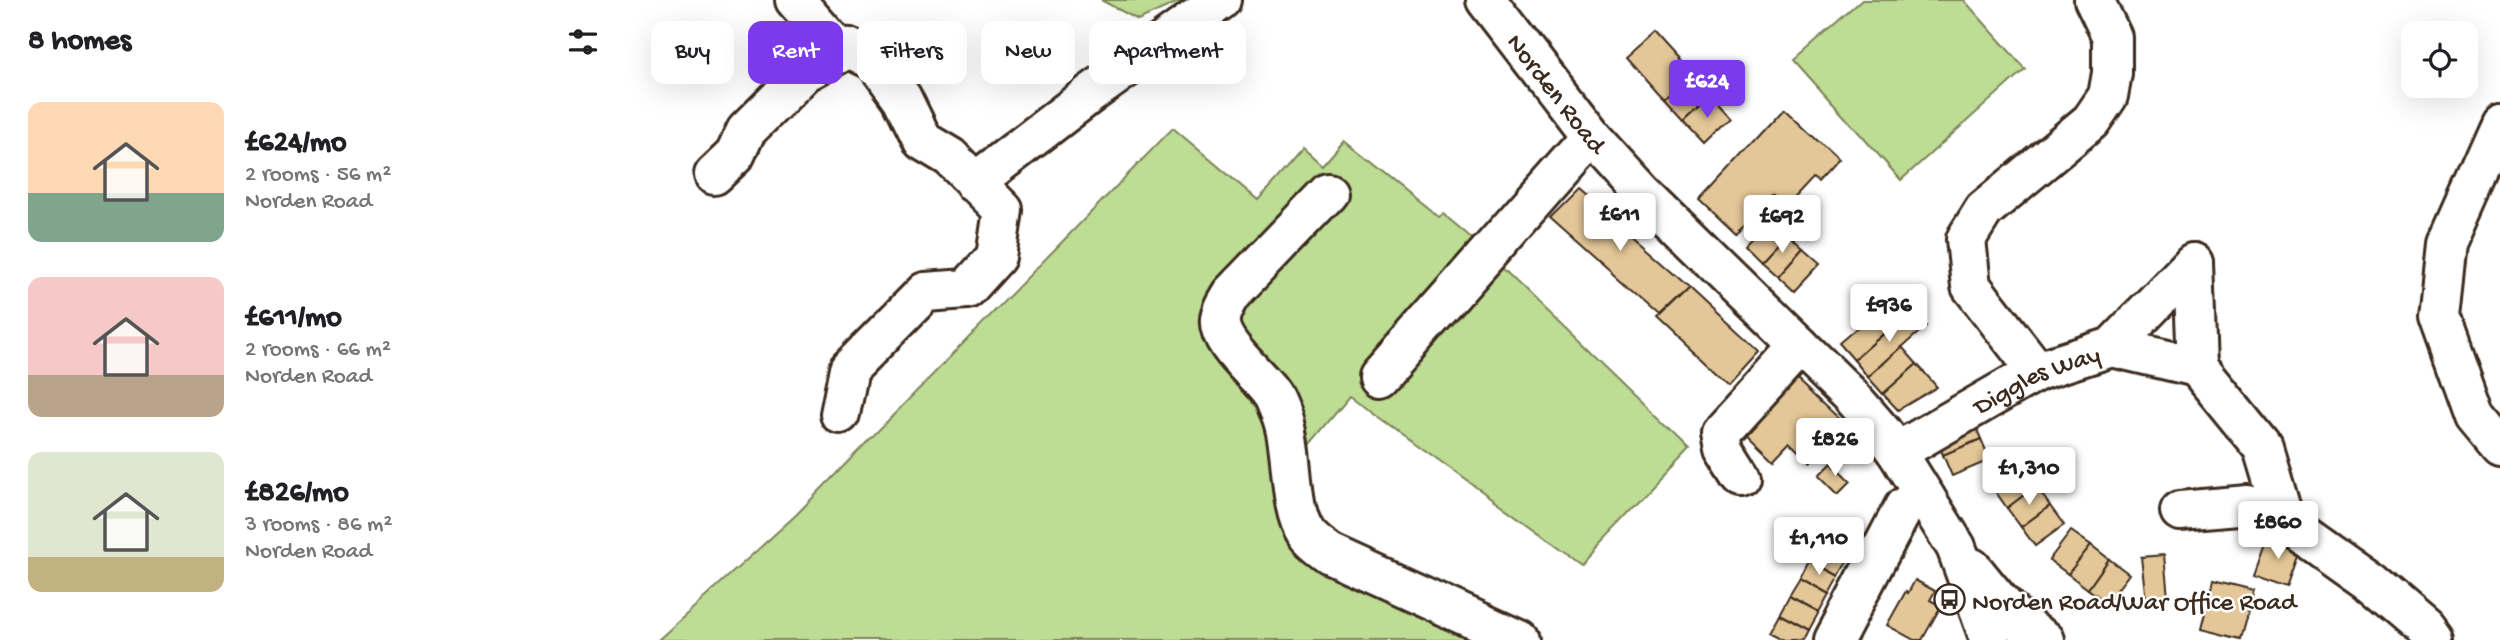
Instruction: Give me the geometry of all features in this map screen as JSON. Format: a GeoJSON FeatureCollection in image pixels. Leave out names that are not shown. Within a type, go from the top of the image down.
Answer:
{"type":"FeatureCollection","features":[{"type":"Feature","properties":{"kind":"street"},"geometry":{"type":"LineString","coordinates":[[795,0],[814,21]]}},
{"type":"Feature","properties":{"kind":"street"},"geometry":{"type":"LineString","coordinates":[[974,183],[1090,93],[1222,0]]}},
{"type":"Feature","properties":{"kind":"street","name":"Norden Road"},"geometry":{"type":"LineString","coordinates":[[1487,0],[1591,136],[1643,193],[1849,394],[1897,452],[1956,547],[1990,640]]}},
{"type":"Feature","properties":{"kind":"street"},"geometry":{"type":"LineString","coordinates":[[2037,371],[1971,286],[1966,239],[1984,209],[2091,121],[2108,96],[2112,73],[2112,37],[2094,0]]}},
{"type":"Feature","properties":{"kind":"street"},"geometry":{"type":"LineString","coordinates":[[840,414],[849,369],[925,292],[967,289],[996,257],[1003,210],[950,157],[923,141],[902,98],[875,61],[849,48],[843,51]]}},
{"type":"Feature","properties":{"kind":"street"},"geometry":{"type":"LineString","coordinates":[[714,175],[735,155],[746,131],[793,84]]}},
{"type":"Feature","properties":{"kind":"street"},"geometry":{"type":"LineString","coordinates":[[2500,124],[2447,243],[2438,316],[2475,416],[2500,446]]}},
{"type":"Feature","properties":{"kind":"street"},"geometry":{"type":"LineString","coordinates":[[1379,377],[1591,136]]}},
{"type":"Feature","properties":{"kind":"street"},"geometry":{"type":"LineString","coordinates":[[1328,193],[1231,294],[1220,319],[1221,332],[1272,394],[1283,419],[1298,516],[1306,533],[1330,554],[1519,640]]}},
{"type":"Feature","properties":{"kind":"street","name":"Diggles Way"},"geometry":{"type":"LineString","coordinates":[[1897,452],[2037,371],[2112,348],[2193,263],[2197,367]]}},
{"type":"Feature","properties":{"kind":"street"},"geometry":{"type":"LineString","coordinates":[[1741,477],[1724,450],[1721,433],[1800,346]]}},
{"type":"Feature","properties":{"kind":"street"},"geometry":{"type":"LineString","coordinates":[[2112,348],[2197,367],[2263,448],[2285,522]]}},
{"type":"Feature","properties":{"kind":"street"},"geometry":{"type":"LineString","coordinates":[[1833,640],[1904,507],[1925,496]]}},
{"type":"Feature","properties":{"kind":"street"},"geometry":{"type":"LineString","coordinates":[[2180,511],[2248,505],[2285,522],[2371,583],[2425,629],[2433,640]]}},
{"type":"Feature","properties":{"kind":"street"},"geometry":{"type":"LineString","coordinates":[[1956,547],[1995,598],[2035,635],[2045,640]]}},
{"type":"Feature","properties":{"kind":"green space"},"geometry":{"type":"Polygon","coordinates":[[[1101,0],[1183,0],[1138,20],[1101,0]]]}},
{"type":"Feature","properties":{"kind":"green space"},"geometry":{"type":"Polygon","coordinates":[[[1862,0],[1964,0],[2025,69],[1901,180],[1794,60],[1862,0]]]}},
{"type":"Feature","properties":{"kind":"green space"},"geometry":{"type":"Polygon","coordinates":[[[1173,128],[1258,200],[1303,149],[1322,166],[1344,141],[1439,217],[1443,214],[1467,234],[1689,449],[1581,563],[1350,396],[1278,482],[1284,512],[1489,640],[658,640],[796,515],[1173,128]]]}},
{"type":"Feature","properties":{"kind":"building"},"geometry":{"type":"Polygon","coordinates":[[[1654,33],[1692,75],[1664,101],[1626,58],[1654,33]]]}},
{"type":"Feature","properties":{"kind":"building"},"geometry":{"type":"Polygon","coordinates":[[[1692,75],[1711,96],[1683,122],[1664,101],[1692,75]]]}},
{"type":"Feature","properties":{"kind":"building"},"geometry":{"type":"Polygon","coordinates":[[[1711,96],[1730,117],[1703,143],[1683,122],[1711,96]]]}},
{"type":"Feature","properties":{"kind":"building"},"geometry":{"type":"Polygon","coordinates":[[[1784,109],[1838,160],[1818,182],[1813,178],[1786,207],[1772,194],[1736,234],[1700,200],[1784,109]]]}},
{"type":"Feature","properties":{"kind":"building"},"geometry":{"type":"Polygon","coordinates":[[[1578,190],[1690,288],[1660,316],[1550,218],[1578,190]]]}},
{"type":"Feature","properties":{"kind":"building"},"geometry":{"type":"Polygon","coordinates":[[[1771,217],[1787,233],[1761,261],[1745,245],[1771,217]]]}},
{"type":"Feature","properties":{"kind":"building"},"geometry":{"type":"Polygon","coordinates":[[[1787,233],[1803,248],[1778,276],[1761,261],[1787,233]]]}},
{"type":"Feature","properties":{"kind":"building"},"geometry":{"type":"Polygon","coordinates":[[[1803,248],[1820,263],[1794,291],[1778,276],[1803,248]]]}},
{"type":"Feature","properties":{"kind":"building"},"geometry":{"type":"Polygon","coordinates":[[[1690,288],[1759,352],[1729,385],[1658,319],[1690,288]]]}},
{"type":"Feature","properties":{"kind":"building"},"geometry":{"type":"Polygon","coordinates":[[[1886,303],[1900,319],[1854,360],[1839,343],[1886,303]]]}},
{"type":"Feature","properties":{"kind":"building"},"geometry":{"type":"Polygon","coordinates":[[[1915,313],[1926,326],[1868,377],[1854,360],[1904,316],[1907,320],[1915,313]]]}},
{"type":"Feature","properties":{"kind":"building"},"geometry":{"type":"Polygon","coordinates":[[[1902,347],[1917,364],[1883,394],[1868,377],[1902,347]]]}},
{"type":"Feature","properties":{"kind":"building"},"geometry":{"type":"Polygon","coordinates":[[[1917,364],[1937,387],[1898,410],[1883,394],[1917,364]]]}},
{"type":"Feature","properties":{"kind":"building"},"geometry":{"type":"Polygon","coordinates":[[[1794,377],[1845,425],[1810,462],[1789,442],[1773,459],[1744,431],[1794,377]]]}},
{"type":"Feature","properties":{"kind":"building"},"geometry":{"type":"Polygon","coordinates":[[[1972,418],[1981,439],[1943,455],[1934,433],[1972,418]]]}},
{"type":"Feature","properties":{"kind":"building"},"geometry":{"type":"Polygon","coordinates":[[[1981,439],[1990,460],[1952,476],[1943,455],[1981,439]]]}},
{"type":"Feature","properties":{"kind":"building"},"geometry":{"type":"Polygon","coordinates":[[[2031,461],[2044,481],[2007,508],[1993,488],[2031,461]]]}},
{"type":"Feature","properties":{"kind":"building"},"geometry":{"type":"Polygon","coordinates":[[[1832,462],[1851,481],[1838,494],[1819,475],[1832,462]]]}},
{"type":"Feature","properties":{"kind":"building"},"geometry":{"type":"Polygon","coordinates":[[[2036,486],[2050,506],[2021,527],[2007,508],[2036,486]]]}},
{"type":"Feature","properties":{"kind":"building"},"geometry":{"type":"Polygon","coordinates":[[[2050,506],[2064,525],[2035,546],[2021,527],[2050,506]]]}},
{"type":"Feature","properties":{"kind":"building"},"geometry":{"type":"Polygon","coordinates":[[[1829,524],[1859,540],[1849,558],[1819,541],[1829,524]]]}},
{"type":"Feature","properties":{"kind":"building"},"geometry":{"type":"Polygon","coordinates":[[[2071,531],[2091,545],[2068,574],[2049,560],[2071,531]]]}},
{"type":"Feature","properties":{"kind":"building"},"geometry":{"type":"Polygon","coordinates":[[[2269,534],[2303,546],[2288,588],[2254,576],[2269,534]]]}},
{"type":"Feature","properties":{"kind":"building"},"geometry":{"type":"Polygon","coordinates":[[[1819,541],[1849,558],[1839,576],[1809,560],[1819,541]]]}},
{"type":"Feature","properties":{"kind":"building"},"geometry":{"type":"Polygon","coordinates":[[[2091,545],[2109,559],[2088,589],[2068,574],[2091,545]]]}},
{"type":"Feature","properties":{"kind":"building"},"geometry":{"type":"Polygon","coordinates":[[[2164,555],[2168,598],[2146,601],[2141,557],[2164,555]]]}},
{"type":"Feature","properties":{"kind":"building"},"geometry":{"type":"Polygon","coordinates":[[[2109,559],[2129,574],[2107,603],[2088,589],[2109,559]]]}},
{"type":"Feature","properties":{"kind":"building"},"geometry":{"type":"Polygon","coordinates":[[[1809,560],[1839,576],[1829,594],[1800,578],[1809,560]]]}},
{"type":"Feature","properties":{"kind":"building"},"geometry":{"type":"Polygon","coordinates":[[[1800,578],[1829,594],[1819,612],[1789,596],[1800,578]]]}},
{"type":"Feature","properties":{"kind":"building"},"geometry":{"type":"Polygon","coordinates":[[[1915,580],[1935,591],[1930,600],[1941,606],[1922,640],[1914,640],[1887,625],[1915,580]]]}},
{"type":"Feature","properties":{"kind":"building"},"geometry":{"type":"Polygon","coordinates":[[[2213,580],[2254,590],[2241,639],[2201,629],[2213,580]]]}},
{"type":"Feature","properties":{"kind":"building"},"geometry":{"type":"Polygon","coordinates":[[[1789,596],[1819,612],[1809,630],[1779,614],[1789,596]]]}},
{"type":"Feature","properties":{"kind":"building"},"geometry":{"type":"Polygon","coordinates":[[[1779,614],[1809,630],[1804,640],[1784,640],[1769,632],[1779,614]]]}},
{"type":"Feature","properties":{"kind":"place","name":"Norden Road/War Office Road"},"geometry":{"type":"Point","coordinates":[1949,600]}}]}
